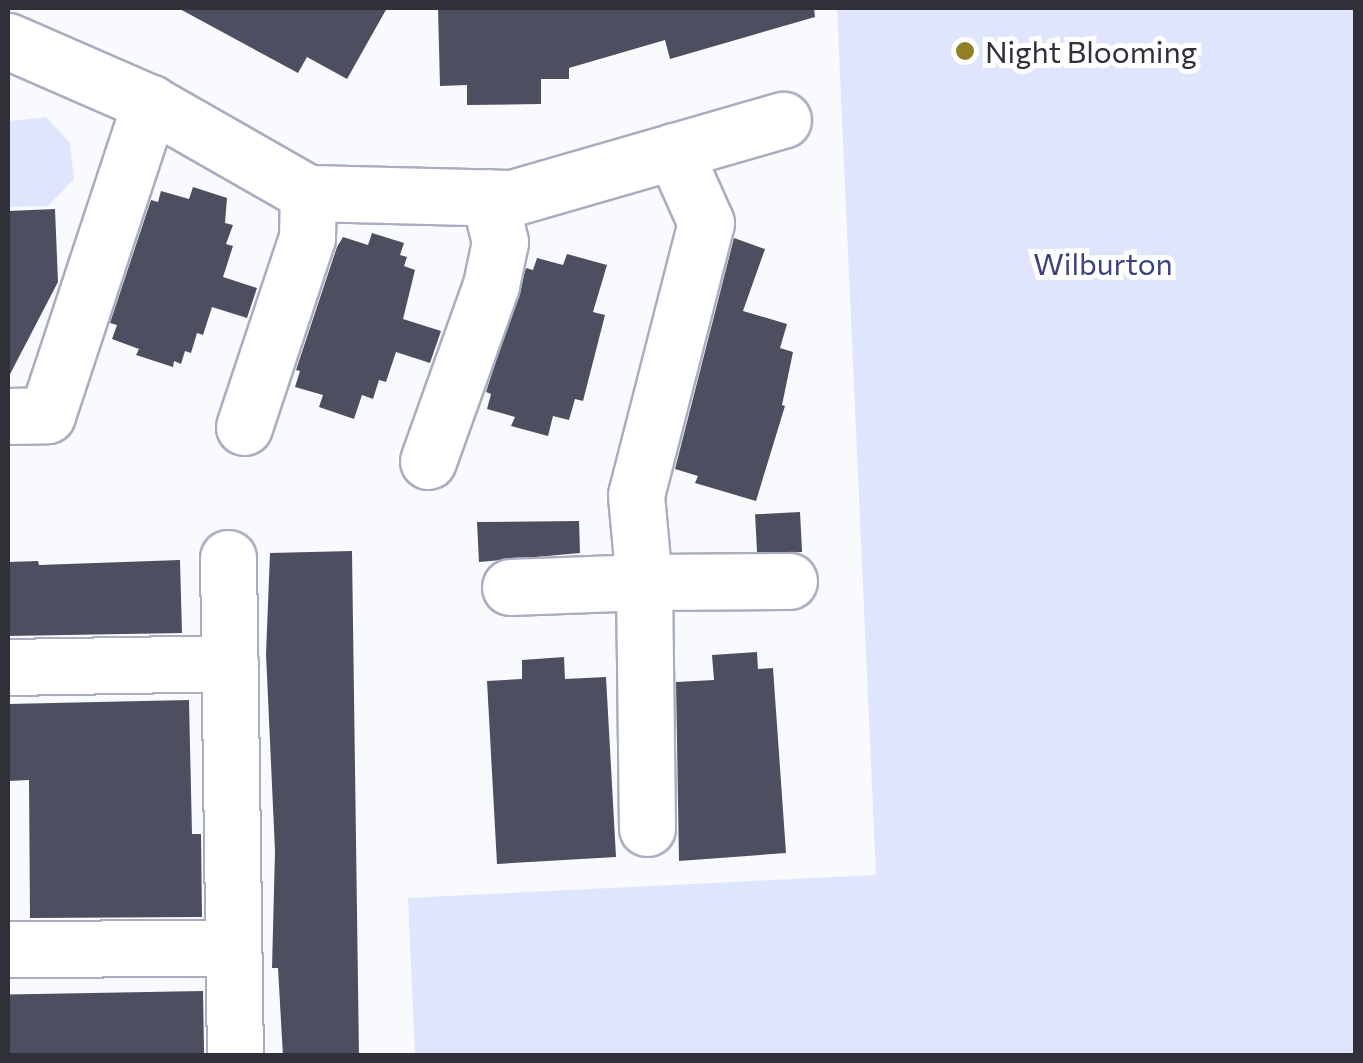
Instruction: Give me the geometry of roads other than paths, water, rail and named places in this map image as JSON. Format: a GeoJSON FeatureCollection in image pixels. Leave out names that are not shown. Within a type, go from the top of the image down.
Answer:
{"type":"FeatureCollection","features":[{"type":"Feature","properties":{"kind":"street"},"geometry":{"type":"LineString","coordinates":[[8,41],[150,103],[308,193],[512,198],[783,120]]}},
{"type":"Feature","properties":{"kind":"street"},"geometry":{"type":"LineString","coordinates":[[8,416],[47,415],[150,103]]}},
{"type":"Feature","properties":{"kind":"street"},"geometry":{"type":"LineString","coordinates":[[647,828],[644,582],[636,495],[706,222],[674,151]]}},
{"type":"Feature","properties":{"kind":"street"},"geometry":{"type":"LineString","coordinates":[[244,427],[307,238],[308,193]]}},
{"type":"Feature","properties":{"kind":"street"},"geometry":{"type":"LineString","coordinates":[[428,461],[490,285],[500,242],[489,197]]}},
{"type":"Feature","properties":{"kind":"street"},"geometry":{"type":"LineString","coordinates":[[228,558],[234,1056]]}},
{"type":"Feature","properties":{"kind":"street"},"geometry":{"type":"LineString","coordinates":[[510,587],[790,580]]}},
{"type":"Feature","properties":{"kind":"street"},"geometry":{"type":"LineString","coordinates":[[8,667],[230,663]]}},
{"type":"Feature","properties":{"kind":"street"},"geometry":{"type":"LineString","coordinates":[[8,949],[232,948]]}},
{"type":"Feature","properties":{"kind":"place","name":"Night Blooming"},"geometry":{"type":"Point","coordinates":[965,51]}},
{"type":"Feature","properties":{"kind":"park label","name":"Wilburton"},"geometry":{"type":"Point","coordinates":[1103,263]}}]}
